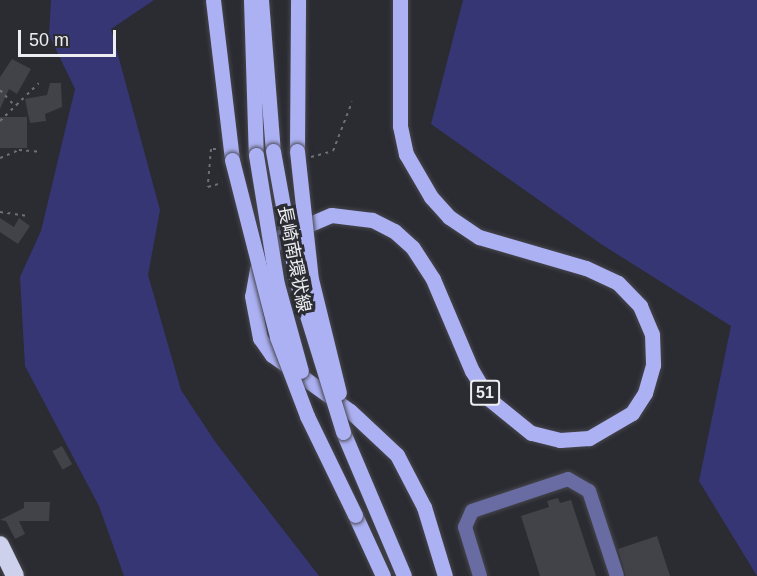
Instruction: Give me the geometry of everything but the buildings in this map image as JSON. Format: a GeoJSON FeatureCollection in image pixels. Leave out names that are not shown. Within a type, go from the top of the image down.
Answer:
{"type":"FeatureCollection","features":[{"type":"Feature","properties":{"kind":"highway"},"geometry":{"type":"LineString","coordinates":[[0,545],[15,576]]}},
{"type":"Feature","properties":{"kind":"main road"},"geometry":{"type":"LineString","coordinates":[[213,0],[232,160],[277,337],[307,416],[383,576]]}},
{"type":"Feature","properties":{"kind":"main road","name":"長崎南環状線"},"geometry":{"type":"LineString","coordinates":[[251,0],[256,154],[277,284],[294,353],[355,514]]}},
{"type":"Feature","properties":{"kind":"main road"},"geometry":{"type":"LineString","coordinates":[[261,0],[273,151],[297,284],[343,432],[404,576]]}},
{"type":"Feature","properties":{"kind":"main road"},"geometry":{"type":"LineString","coordinates":[[298,0],[297,151],[311,279],[341,402],[343,432]]}},
{"type":"Feature","properties":{"kind":"main road","name":"51"},"geometry":{"type":"LineString","coordinates":[[400,0],[400,126],[416,177],[430,197],[449,217],[479,237],[586,268],[618,284],[640,306],[652,334],[653,365],[645,393],[632,413],[589,438],[550,437],[531,433],[489,399],[472,371],[433,279],[412,247],[394,231],[372,220],[331,215],[282,236],[268,252],[257,269],[252,296],[260,338],[272,355],[350,411],[397,455],[420,497],[446,576]]}},
{"type":"Feature","properties":{"kind":"lane"},"geometry":{"type":"LineString","coordinates":[[480,576],[465,526],[472,511],[568,479],[589,491],[617,576]]}},
{"type":"Feature","properties":{"kind":"path"},"geometry":{"type":"LineString","coordinates":[[0,121],[13,104],[39,83]]}},
{"type":"Feature","properties":{"kind":"path"},"geometry":{"type":"LineString","coordinates":[[0,90],[13,104]]}},
{"type":"Feature","properties":{"kind":"path"},"geometry":{"type":"LineString","coordinates":[[0,158],[19,150],[40,152]]}},
{"type":"Feature","properties":{"kind":"path"},"geometry":{"type":"LineString","coordinates":[[0,212],[30,216]]}},
{"type":"Feature","properties":{"kind":"shaded area"},"geometry":{"type":"Polygon","coordinates":[[[51,0],[154,0],[111,29],[160,210],[148,275],[181,390],[216,443],[319,576],[124,576],[99,506],[25,366],[20,277],[41,231],[75,89],[49,35],[51,0]]]}},
{"type":"Feature","properties":{"kind":"shaded area"},"geometry":{"type":"Polygon","coordinates":[[[463,0],[757,0],[757,576],[699,481],[731,326],[601,244],[431,124],[463,0]]]}}]}
